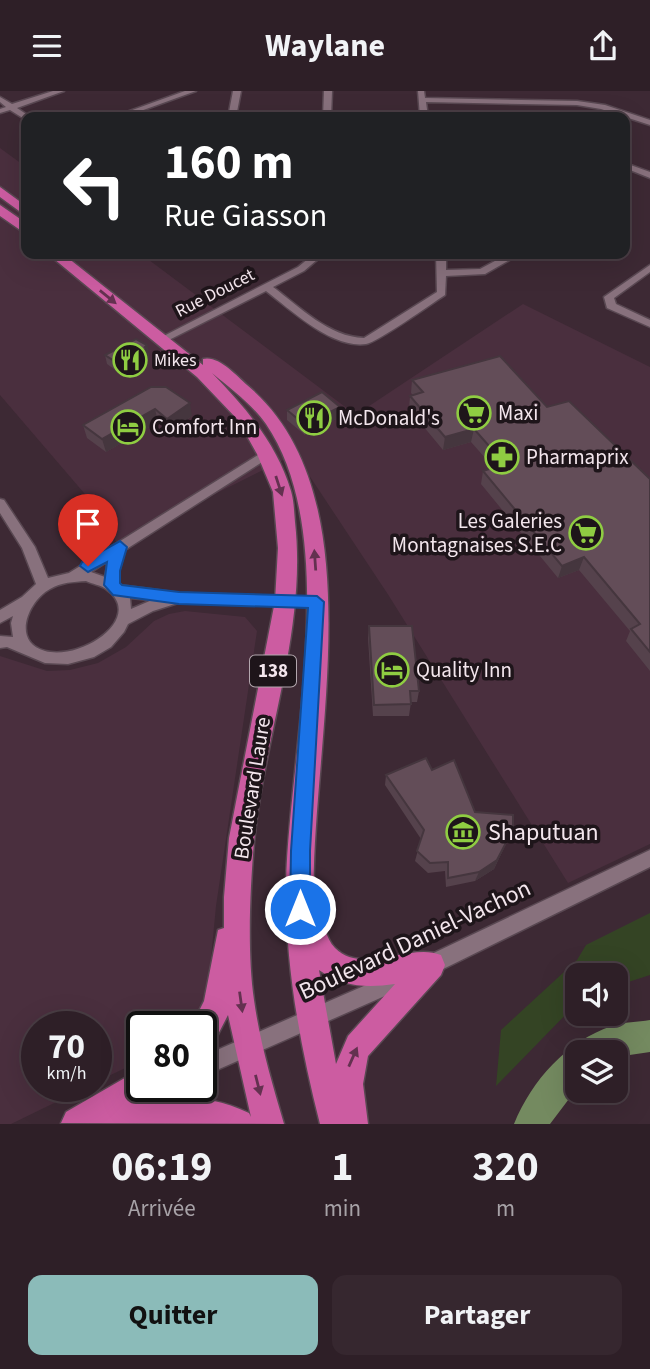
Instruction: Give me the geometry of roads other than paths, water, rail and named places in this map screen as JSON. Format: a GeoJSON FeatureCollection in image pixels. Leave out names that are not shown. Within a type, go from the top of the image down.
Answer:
{"type":"FeatureCollection","features":[{"type":"Feature","properties":{"kind":"highway"},"geometry":{"type":"LineString","coordinates":[[0,191],[21,208]]}},
{"type":"Feature","properties":{"kind":"highway"},"geometry":{"type":"LineString","coordinates":[[0,209],[21,226]]}},
{"type":"Feature","properties":{"kind":"highway","name":"Boulevard Laure"},"geometry":{"type":"LineString","coordinates":[[62,259],[258,404],[276,427],[292,456],[312,525],[317,602],[300,851],[301,934],[309,1019],[337,1124]]}},
{"type":"Feature","properties":{"kind":"highway","name":"Boulevard Laure"},"geometry":{"type":"LineString","coordinates":[[83,259],[168,336],[245,417],[267,454],[282,492],[288,548],[285,601],[242,838],[237,897],[236,954],[247,1045],[268,1124]]}},
{"type":"Feature","properties":{"kind":"highway"},"geometry":{"type":"LineString","coordinates":[[300,851],[311,931],[322,956],[344,971],[358,973],[431,965]]}},
{"type":"Feature","properties":{"kind":"highway"},"geometry":{"type":"LineString","coordinates":[[214,1011],[237,897]]}},
{"type":"Feature","properties":{"kind":"highway"},"geometry":{"type":"LineString","coordinates":[[352,1124],[347,1094],[349,1062],[370,1031],[431,965]]}},
{"type":"Feature","properties":{"kind":"highway"},"geometry":{"type":"LineString","coordinates":[[76,1123],[126,1093]]}},
{"type":"Feature","properties":{"kind":"highway"},"geometry":{"type":"LineString","coordinates":[[76,1123],[201,1112],[227,1116],[238,1124]]}},
{"type":"Feature","properties":{"kind":"street"},"geometry":{"type":"LineString","coordinates":[[0,111],[60,91]]}},
{"type":"Feature","properties":{"kind":"street"},"geometry":{"type":"LineString","coordinates":[[131,112],[192,91]]}},
{"type":"Feature","properties":{"kind":"street"},"geometry":{"type":"LineString","coordinates":[[233,112],[237,91]]}},
{"type":"Feature","properties":{"kind":"street"},"geometry":{"type":"LineString","coordinates":[[327,112],[328,91]]}},
{"type":"Feature","properties":{"kind":"street"},"geometry":{"type":"LineString","coordinates":[[421,95],[577,103],[617,112]]}},
{"type":"Feature","properties":{"kind":"street"},"geometry":{"type":"LineString","coordinates":[[0,99],[21,114]]}},
{"type":"Feature","properties":{"kind":"street"},"geometry":{"type":"LineString","coordinates":[[630,116],[650,123]]}},
{"type":"Feature","properties":{"kind":"street"},"geometry":{"type":"LineString","coordinates":[[630,167],[649,173]]}},
{"type":"Feature","properties":{"kind":"street","name":"Rue Doucet"},"geometry":{"type":"LineString","coordinates":[[168,336],[301,269],[313,259]]}},
{"type":"Feature","properties":{"kind":"street"},"geometry":{"type":"LineString","coordinates":[[266,286],[340,339],[357,343],[366,341],[442,293],[442,259]]}},
{"type":"Feature","properties":{"kind":"street"},"geometry":{"type":"LineString","coordinates":[[443,273],[482,272],[506,259]]}},
{"type":"Feature","properties":{"kind":"street"},"geometry":{"type":"LineString","coordinates":[[650,268],[609,297],[611,306],[650,324]]}},
{"type":"Feature","properties":{"kind":"street"},"geometry":{"type":"LineString","coordinates":[[0,617],[26,602],[44,586],[72,577],[267,454]]}},
{"type":"Feature","properties":{"kind":"street"},"geometry":{"type":"LineString","coordinates":[[0,503],[28,547],[44,586]]}},
{"type":"Feature","properties":{"kind":"street"},"geometry":{"type":"LineString","coordinates":[[0,642],[8,641],[57,660],[74,659],[106,644],[117,633],[124,620],[124,600],[115,588],[112,571],[120,547]]}},
{"type":"Feature","properties":{"kind":"street"},"geometry":{"type":"LineString","coordinates":[[72,577],[100,579],[115,588],[179,598],[317,602]]}},
{"type":"Feature","properties":{"kind":"street"},"geometry":{"type":"LineString","coordinates":[[124,620],[148,607],[179,598]]}},
{"type":"Feature","properties":{"kind":"street"},"geometry":{"type":"LineString","coordinates":[[26,602],[19,614],[17,627],[20,639],[28,649]]}},
{"type":"Feature","properties":{"kind":"street","name":"Boulevard Daniel-Vachon"},"geometry":{"type":"LineString","coordinates":[[217,1059],[431,965],[650,858]]}},
{"type":"Feature","properties":{"kind":"street"},"geometry":{"type":"LineString","coordinates":[[76,1123],[126,1101]]}},
{"type":"Feature","properties":{"kind":"waterway"},"geometry":{"type":"LineString","coordinates":[[621,1040],[650,1036]]}},
{"type":"Feature","properties":{"kind":"waterway"},"geometry":{"type":"LineString","coordinates":[[531,1124],[565,1076]]}},
{"type":"Feature","properties":{"kind":"place","name":"Mikes"},"geometry":{"type":"Point","coordinates":[130,360]}},
{"type":"Feature","properties":{"kind":"place","name":"Maxi"},"geometry":{"type":"Point","coordinates":[474,413]}},
{"type":"Feature","properties":{"kind":"place","name":"McDonald's"},"geometry":{"type":"Point","coordinates":[314,418]}},
{"type":"Feature","properties":{"kind":"place","name":"Comfort Inn"},"geometry":{"type":"Point","coordinates":[128,427]}},
{"type":"Feature","properties":{"kind":"place","name":"Pharmaprix"},"geometry":{"type":"Point","coordinates":[502,457]}},
{"type":"Feature","properties":{"kind":"place","name":"Les Galeries Montagnaises S.E.C"},"geometry":{"type":"Point","coordinates":[586,533]}},
{"type":"Feature","properties":{"kind":"place","name":"Quality Inn"},"geometry":{"type":"Point","coordinates":[392,670]}},
{"type":"Feature","properties":{"kind":"place","name":"Shaputuan"},"geometry":{"type":"Point","coordinates":[463,832]}}]}
